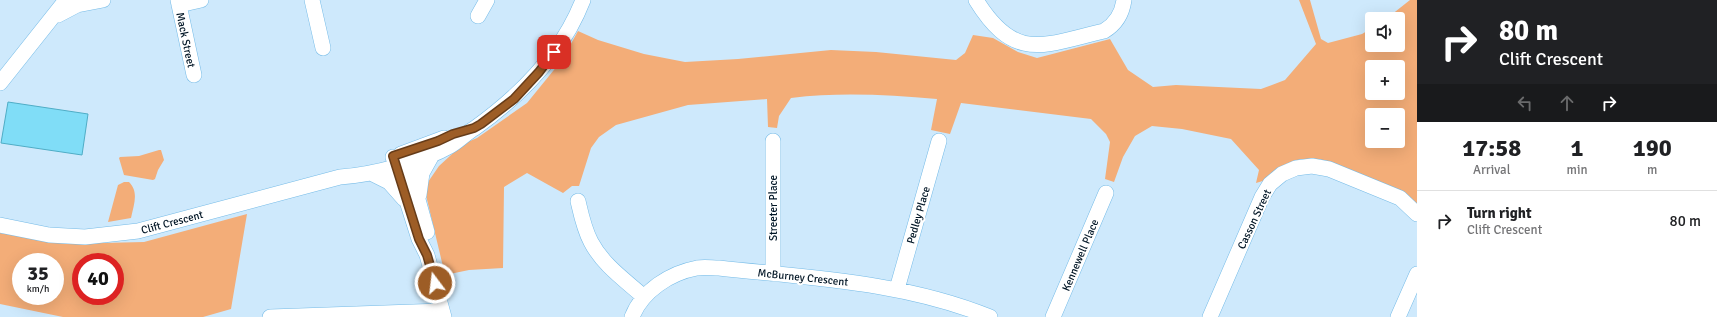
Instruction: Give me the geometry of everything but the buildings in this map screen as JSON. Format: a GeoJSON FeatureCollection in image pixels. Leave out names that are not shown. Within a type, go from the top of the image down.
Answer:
{"type":"FeatureCollection","features":[{"type":"Feature","properties":{"kind":"street"},"geometry":{"type":"LineString","coordinates":[[0,83],[66,0]]}},
{"type":"Feature","properties":{"kind":"street","name":"Mack Street"},"geometry":{"type":"LineString","coordinates":[[194,75],[178,2],[201,0]]}},
{"type":"Feature","properties":{"kind":"street"},"geometry":{"type":"LineString","coordinates":[[312,0],[323,48]]}},
{"type":"Feature","properties":{"kind":"street"},"geometry":{"type":"LineString","coordinates":[[478,16],[487,0]]}},
{"type":"Feature","properties":{"kind":"street","name":"Clift Crescent"},"geometry":{"type":"LineString","coordinates":[[340,177],[358,166],[432,155],[451,146],[494,115],[514,99],[539,72],[561,42],[583,0]]}},
{"type":"Feature","properties":{"kind":"street"},"geometry":{"type":"LineString","coordinates":[[976,0],[992,24],[1005,35],[1020,42],[1044,45],[1104,31],[1118,19],[1124,0]]}},
{"type":"Feature","properties":{"kind":"street"},"geometry":{"type":"LineString","coordinates":[[52,19],[77,5],[94,1]]}},
{"type":"Feature","properties":{"kind":"street","name":"Clift Crescent"},"geometry":{"type":"LineString","coordinates":[[0,225],[49,234],[85,237],[103,236],[147,229],[340,177],[361,176],[371,173],[453,134],[474,128]]}},
{"type":"Feature","properties":{"kind":"street","name":"Pedley Place"},"geometry":{"type":"LineString","coordinates":[[897,289],[939,141]]}},
{"type":"Feature","properties":{"kind":"street","name":"Streeter Place"},"geometry":{"type":"LineString","coordinates":[[773,142],[773,274]]}},
{"type":"Feature","properties":{"kind":"street"},"geometry":{"type":"LineString","coordinates":[[413,203],[422,173],[432,155]]}},
{"type":"Feature","properties":{"kind":"street"},"geometry":{"type":"LineString","coordinates":[[270,317],[443,314],[427,255],[419,239],[413,203],[400,159]]}},
{"type":"Feature","properties":{"kind":"street","name":"Casson Street"},"geometry":{"type":"LineString","coordinates":[[1210,317],[1262,197],[1270,184],[1282,174],[1296,168],[1312,166],[1328,169],[1400,198],[1417,214]]}},
{"type":"Feature","properties":{"kind":"street"},"geometry":{"type":"LineString","coordinates":[[371,173],[388,182],[413,203]]}},
{"type":"Feature","properties":{"kind":"street","name":"Kennewell Place"},"geometry":{"type":"LineString","coordinates":[[1053,317],[1106,193]]}},
{"type":"Feature","properties":{"kind":"street"},"geometry":{"type":"LineString","coordinates":[[578,201],[590,241],[599,256],[644,297]]}},
{"type":"Feature","properties":{"kind":"street","name":"McBurney Crescent"},"geometry":{"type":"LineString","coordinates":[[632,317],[644,297],[659,283],[677,274],[697,268],[719,268],[897,289],[964,307],[990,317]]}},
{"type":"Feature","properties":{"kind":"street"},"geometry":{"type":"LineString","coordinates":[[1398,317],[1412,300],[1417,274]]}},
{"type":"Feature","properties":{"kind":"shaded area"},"geometry":{"type":"Polygon","coordinates":[[[1299,0],[1310,0],[1321,39],[1328,43],[1365,32],[1365,52],[1405,52],[1405,12],[1395,12],[1410,0],[1417,0],[1417,206],[1320,159],[1301,159],[1286,164],[1266,180],[1256,183],[1259,170],[1231,139],[1182,129],[1152,126],[1135,136],[1123,157],[1114,182],[1105,179],[1110,142],[1106,134],[1091,119],[961,103],[950,134],[931,130],[937,99],[864,95],[828,95],[791,98],[779,116],[777,128],[768,127],[767,99],[688,105],[616,125],[599,137],[591,148],[579,186],[572,186],[563,193],[527,173],[504,187],[503,268],[469,270],[445,275],[425,191],[428,182],[439,166],[463,144],[477,138],[527,103],[562,60],[578,31],[598,40],[644,54],[685,62],[738,59],[831,50],[876,52],[956,60],[965,53],[973,35],[993,38],[1018,52],[1037,58],[1110,39],[1128,70],[1153,87],[1176,85],[1261,89],[1285,80],[1316,44],[1299,0]]]}},
{"type":"Feature","properties":{"kind":"shaded area"},"geometry":{"type":"Polygon","coordinates":[[[161,150],[164,160],[155,179],[153,180],[124,175],[120,157],[139,156],[161,150]]]}},
{"type":"Feature","properties":{"kind":"shaded area"},"geometry":{"type":"Polygon","coordinates":[[[124,182],[129,182],[135,194],[131,218],[108,222],[118,185],[124,182]]]}},
{"type":"Feature","properties":{"kind":"shaded area"},"geometry":{"type":"Polygon","coordinates":[[[247,214],[231,309],[203,317],[63,317],[0,304],[0,233],[35,238],[102,243],[144,242],[247,214]]]}},
{"type":"Feature","properties":{"kind":"route"},"geometry":{"type":"LineString","coordinates":[[435,283],[427,255],[419,239],[393,156],[411,151],[453,134],[474,128],[481,124],[514,99],[539,72],[554,52]]}}]}
